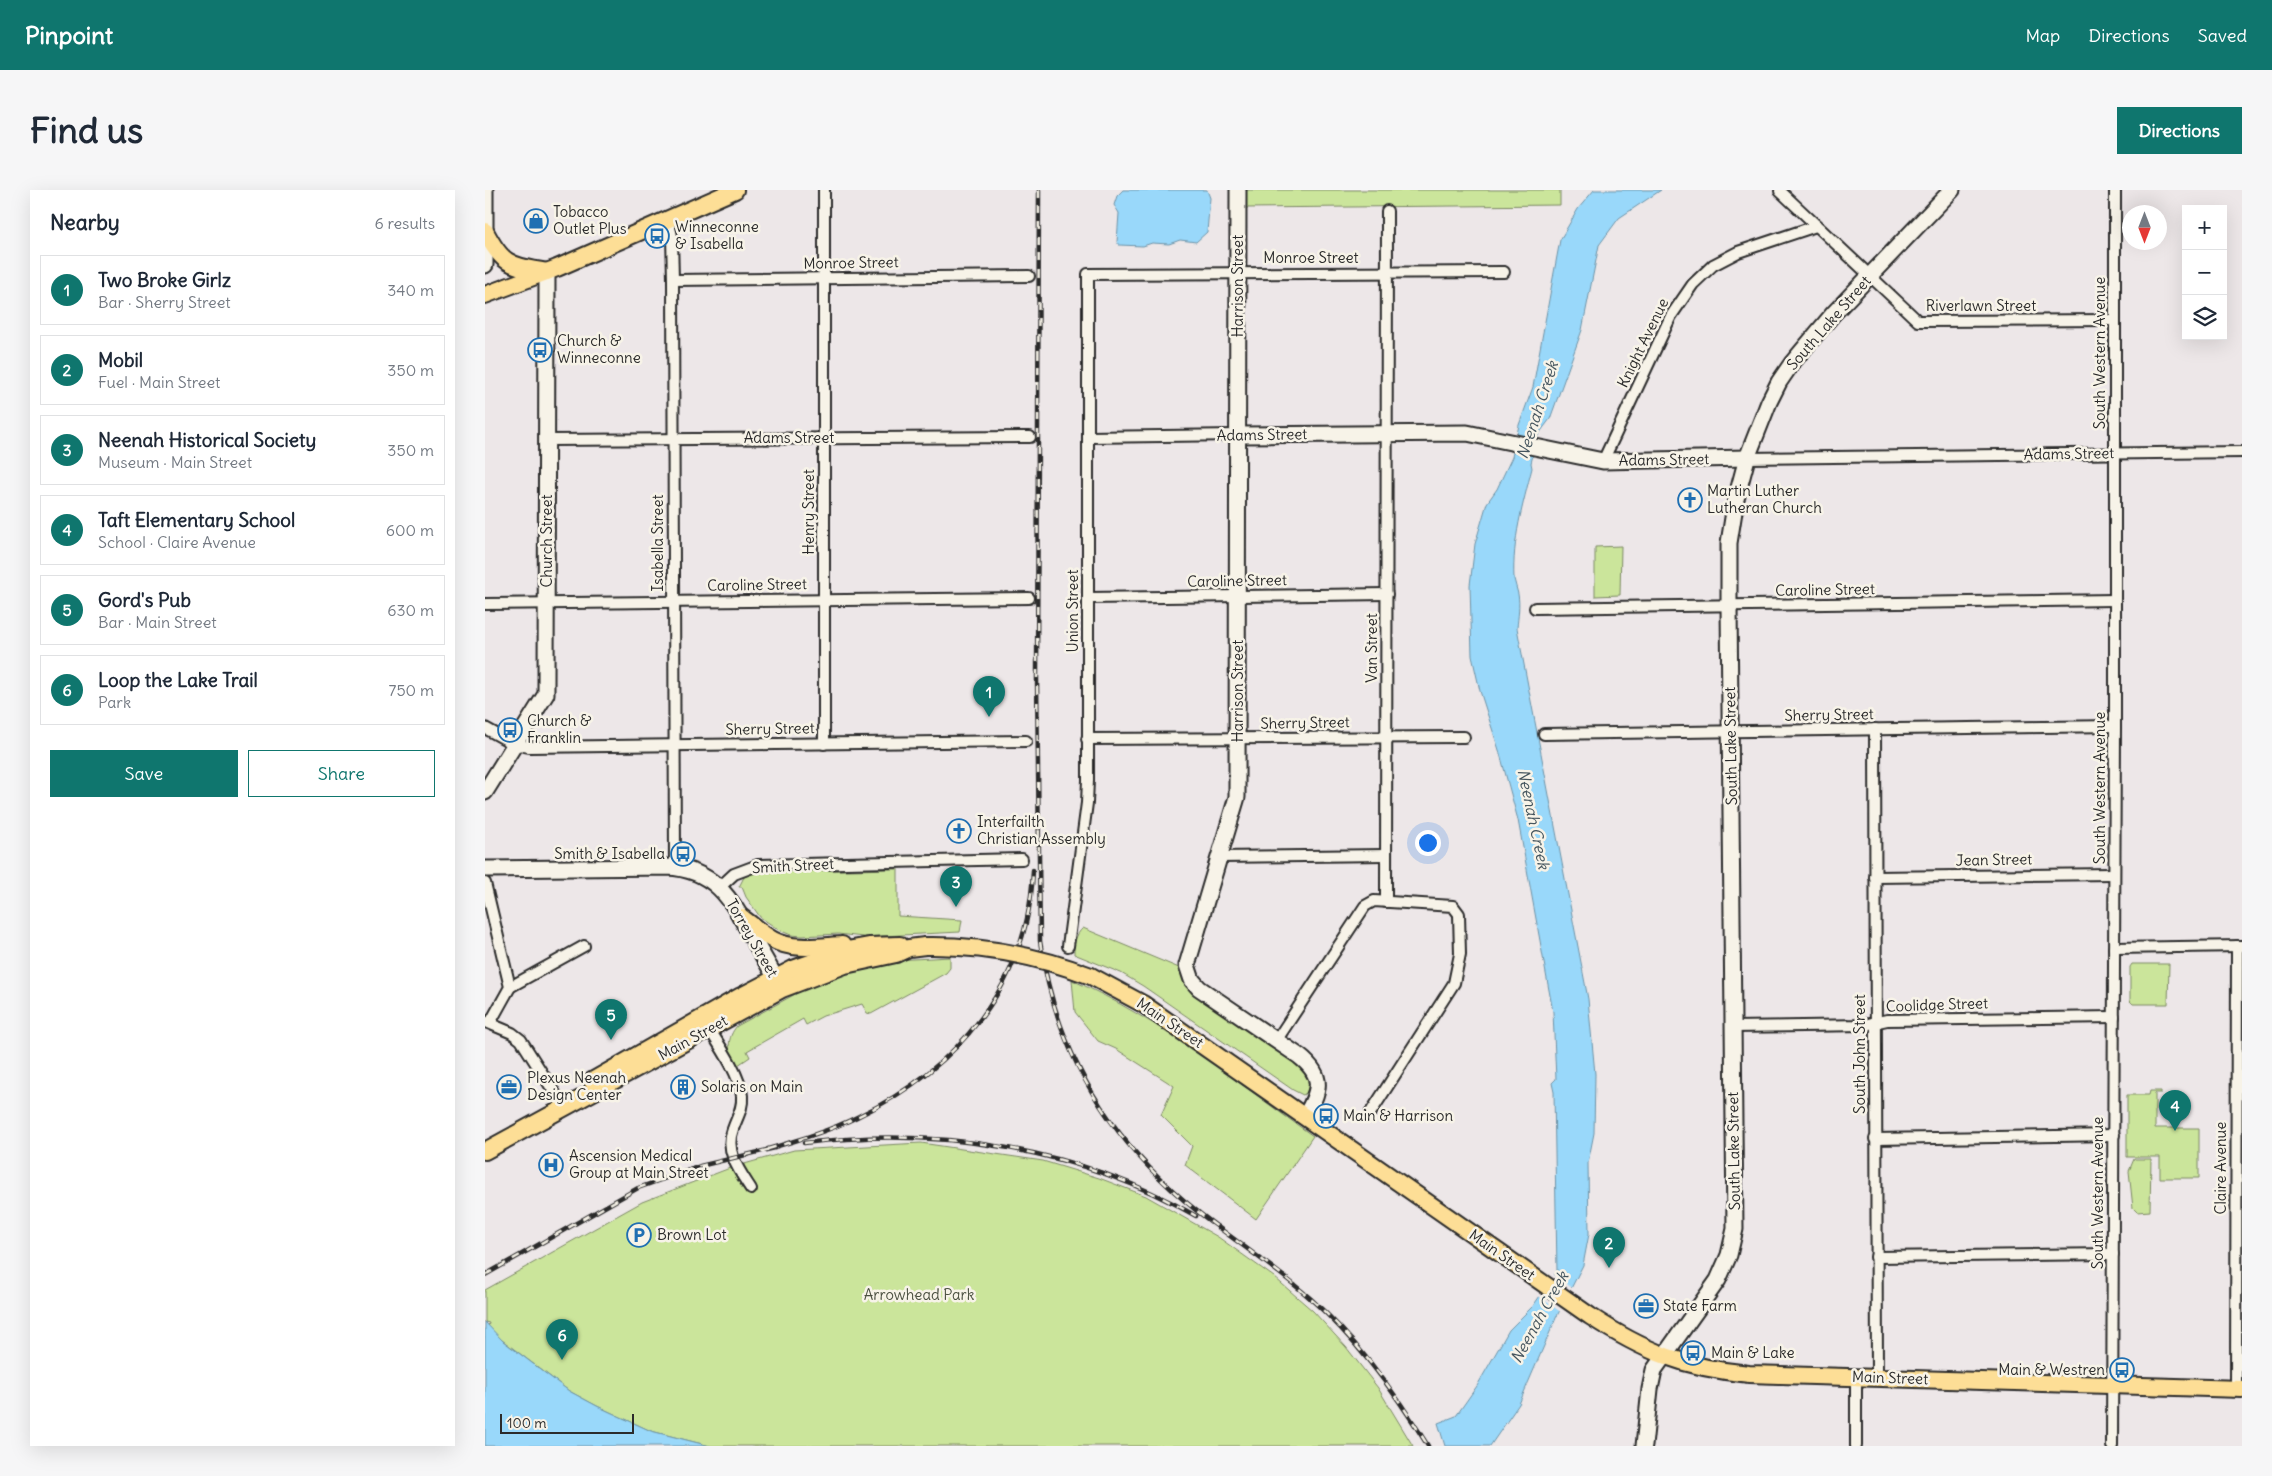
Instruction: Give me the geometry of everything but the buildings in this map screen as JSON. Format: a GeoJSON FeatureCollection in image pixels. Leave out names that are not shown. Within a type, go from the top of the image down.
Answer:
{"type":"FeatureCollection","features":[{"type":"Feature","properties":{"kind":"main road"},"geometry":{"type":"LineString","coordinates":[[485,295],[547,272],[735,190]]}},
{"type":"Feature","properties":{"kind":"main road"},"geometry":{"type":"LineString","coordinates":[[485,231],[495,250],[509,263],[547,272]]}},
{"type":"Feature","properties":{"kind":"main road"},"geometry":{"type":"LineString","coordinates":[[741,917],[772,939],[788,945],[844,945],[862,947]]}},
{"type":"Feature","properties":{"kind":"main road","name":"Main Street"},"geometry":{"type":"LineString","coordinates":[[485,1152],[563,1104],[778,983],[815,960],[862,947],[895,944],[917,947],[975,947],[1007,951],[1049,961],[1091,976],[1143,1004],[1544,1284],[1630,1341],[1663,1357],[1695,1366],[1730,1372],[2239,1389]]}},
{"type":"Feature","properties":{"kind":"main road","name":"Main Street"},"geometry":{"type":"LineString","coordinates":[[778,983],[845,964],[896,954],[917,947]]}},
{"type":"Feature","properties":{"kind":"main road","name":"Main Street"},"geometry":{"type":"LineString","coordinates":[[485,1139],[563,1104]]}},
{"type":"Feature","properties":{"kind":"street"},"geometry":{"type":"LineString","coordinates":[[485,190],[485,265]]}},
{"type":"Feature","properties":{"kind":"street","name":"Henry Street"},"geometry":{"type":"LineString","coordinates":[[824,190],[824,744]]}},
{"type":"Feature","properties":{"kind":"street","name":"Harrison Street"},"geometry":{"type":"LineString","coordinates":[[1237,190],[1237,797],[1187,959],[1188,972],[1199,988],[1308,1063],[1316,1074],[1317,1091],[1305,1117]]}},
{"type":"Feature","properties":{"kind":"street","name":"South Lake Street"},"geometry":{"type":"LineString","coordinates":[[1644,1446],[1652,1380],[1655,1370],[1718,1280],[1733,1242],[1735,1215],[1729,606],[1731,524],[1747,458],[1769,402],[1792,363],[1833,314],[1952,190]]}},
{"type":"Feature","properties":{"kind":"street","name":"South Western Avenue"},"geometry":{"type":"LineString","coordinates":[[2112,1446],[2115,874],[2115,190]]}},
{"type":"Feature","properties":{"kind":"street","name":"Riverlawn Street"},"geometry":{"type":"LineString","coordinates":[[1780,191],[1914,319],[1923,323],[2115,320]]}},
{"type":"Feature","properties":{"kind":"street","name":"Van Street"},"geometry":{"type":"LineString","coordinates":[[1386,902],[1387,211]]}},
{"type":"Feature","properties":{"kind":"street","name":"Isabella Street"},"geometry":{"type":"LineString","coordinates":[[668,220],[672,236],[673,280],[675,867]]}},
{"type":"Feature","properties":{"kind":"street","name":"Knight Avenue"},"geometry":{"type":"LineString","coordinates":[[1603,461],[1671,316],[1693,284],[1713,265],[1738,252],[1817,226]]}},
{"type":"Feature","properties":{"kind":"street","name":"Church Street"},"geometry":{"type":"LineString","coordinates":[[485,792],[546,694],[547,272]]}},
{"type":"Feature","properties":{"kind":"street","name":"Monroe Street"},"geometry":{"type":"LineString","coordinates":[[1088,274],[1504,272]]}},
{"type":"Feature","properties":{"kind":"street","name":"Union Street"},"geometry":{"type":"LineString","coordinates":[[1068,946],[1087,803],[1088,274]]}},
{"type":"Feature","properties":{"kind":"street","name":"Monroe Street"},"geometry":{"type":"LineString","coordinates":[[673,280],[1029,276]]}},
{"type":"Feature","properties":{"kind":"street","name":"Adams Street"},"geometry":{"type":"LineString","coordinates":[[1088,437],[1467,433],[1603,461],[2242,452]]}},
{"type":"Feature","properties":{"kind":"street","name":"Adams Street"},"geometry":{"type":"LineString","coordinates":[[547,440],[1030,437]]}},
{"type":"Feature","properties":{"kind":"street","name":"Caroline Street"},"geometry":{"type":"LineString","coordinates":[[1088,598],[1387,594]]}},
{"type":"Feature","properties":{"kind":"street","name":"Caroline Street"},"geometry":{"type":"LineString","coordinates":[[485,604],[1029,598]]}},
{"type":"Feature","properties":{"kind":"street","name":"Caroline Street"},"geometry":{"type":"LineString","coordinates":[[1535,608],[2115,600]]}},
{"type":"Feature","properties":{"kind":"street","name":"Sherry Street"},"geometry":{"type":"LineString","coordinates":[[1544,734],[2115,726]]}},
{"type":"Feature","properties":{"kind":"street"},"geometry":{"type":"LineString","coordinates":[[485,728],[514,744]]}},
{"type":"Feature","properties":{"kind":"street","name":"South John Street"},"geometry":{"type":"LineString","coordinates":[[1875,729],[1877,1378]]}},
{"type":"Feature","properties":{"kind":"street","name":"Sherry Street"},"geometry":{"type":"LineString","coordinates":[[1087,739],[1464,737]]}},
{"type":"Feature","properties":{"kind":"street","name":"Sherry Street"},"geometry":{"type":"LineString","coordinates":[[514,744],[529,748],[1026,741]]}},
{"type":"Feature","properties":{"kind":"street"},"geometry":{"type":"LineString","coordinates":[[1220,857],[1386,855]]}},
{"type":"Feature","properties":{"kind":"street","name":"Smith Street"},"geometry":{"type":"LineString","coordinates":[[720,888],[734,874],[758,865],[1022,859]]}},
{"type":"Feature","properties":{"kind":"street"},"geometry":{"type":"LineString","coordinates":[[485,869],[675,867],[701,874],[720,888]]}},
{"type":"Feature","properties":{"kind":"street","name":"Jean Street"},"geometry":{"type":"LineString","coordinates":[[1875,877],[2115,874]]}},
{"type":"Feature","properties":{"kind":"street"},"geometry":{"type":"LineString","coordinates":[[485,883],[510,986]]}},
{"type":"Feature","properties":{"kind":"street","name":"Torrey Street"},"geometry":{"type":"LineString","coordinates":[[720,888],[741,917],[778,983]]}},
{"type":"Feature","properties":{"kind":"street"},"geometry":{"type":"LineString","coordinates":[[1276,1041],[1365,906],[1374,902],[1452,905],[1459,914],[1460,954],[1454,983],[1371,1112]]}},
{"type":"Feature","properties":{"kind":"street"},"geometry":{"type":"LineString","coordinates":[[563,1104],[521,1040],[512,1033],[488,1022],[510,986],[584,946]]}},
{"type":"Feature","properties":{"kind":"street"},"geometry":{"type":"LineString","coordinates":[[2114,948],[2239,946]]}},
{"type":"Feature","properties":{"kind":"street","name":"Claire Avenue"},"geometry":{"type":"LineString","coordinates":[[2239,946],[2239,1389]]}},
{"type":"Feature","properties":{"kind":"street","name":"Coolidge Street"},"geometry":{"type":"LineString","coordinates":[[1732,1027],[1864,1025],[1897,1020],[2114,1017]]}},
{"type":"Feature","properties":{"kind":"street"},"geometry":{"type":"LineString","coordinates":[[706,1024],[740,1084],[741,1107],[733,1129],[731,1145],[735,1163],[751,1189]]}},
{"type":"Feature","properties":{"kind":"street"},"geometry":{"type":"LineString","coordinates":[[1875,1139],[2114,1135]]}},
{"type":"Feature","properties":{"kind":"street"},"geometry":{"type":"LineString","coordinates":[[1876,1257],[2113,1254]]}},
{"type":"Feature","properties":{"kind":"street"},"geometry":{"type":"LineString","coordinates":[[1856,1446],[1857,1377]]}},
{"type":"Feature","properties":{"kind":"green space"},"geometry":{"type":"Polygon","coordinates":[[[1246,190],[1560,190],[1560,205],[1246,208],[1246,190]]]}},
{"type":"Feature","properties":{"kind":"green space"},"geometry":{"type":"Polygon","coordinates":[[[1621,546],[1620,595],[1595,596],[1595,547],[1621,546]]]}},
{"type":"Feature","properties":{"kind":"green space"},"geometry":{"type":"Polygon","coordinates":[[[898,869],[898,916],[962,920],[960,932],[863,937],[838,934],[791,935],[779,930],[760,917],[746,897],[742,887],[739,887],[744,877],[755,872],[898,869]]]}},
{"type":"Feature","properties":{"kind":"green space"},"geometry":{"type":"Polygon","coordinates":[[[1083,928],[1179,968],[1185,980],[1197,994],[1304,1069],[1309,1081],[1306,1093],[1303,1095],[1293,1090],[1143,986],[1121,973],[1074,954],[1075,940],[1083,928]]]}},
{"type":"Feature","properties":{"kind":"green space"},"geometry":{"type":"Polygon","coordinates":[[[950,957],[950,968],[946,973],[871,1014],[867,1013],[862,1004],[823,1016],[806,1025],[803,1019],[747,1051],[750,1057],[738,1065],[731,1056],[729,1046],[731,1035],[737,1026],[799,992],[850,969],[895,960],[950,957]]]}},
{"type":"Feature","properties":{"kind":"green space"},"geometry":{"type":"Polygon","coordinates":[[[2132,964],[2169,964],[2168,1004],[2133,1004],[2130,1001],[2130,967],[2132,964]]]}},
{"type":"Feature","properties":{"kind":"green space"},"geometry":{"type":"Polygon","coordinates":[[[1072,980],[1136,1013],[1166,1032],[1313,1136],[1256,1219],[1185,1165],[1192,1146],[1161,1115],[1174,1086],[1116,1049],[1098,1041],[1075,1012],[1072,980]]]}},
{"type":"Feature","properties":{"kind":"green space"},"geometry":{"type":"Polygon","coordinates":[[[2150,1091],[2161,1091],[2161,1093],[2155,1093],[2155,1128],[2199,1128],[2199,1178],[2160,1178],[2160,1157],[2127,1157],[2127,1095],[2149,1095],[2150,1091]]]}},
{"type":"Feature","properties":{"kind":"green space","name":"Arrowhead Park"},"geometry":{"type":"Polygon","coordinates":[[[921,1143],[1043,1161],[1099,1178],[1146,1196],[1218,1237],[1274,1277],[1313,1311],[1346,1347],[1378,1388],[1413,1446],[710,1446],[651,1431],[597,1406],[569,1391],[502,1340],[485,1338],[489,1323],[485,1322],[485,1290],[642,1202],[730,1168],[794,1150],[921,1143]]]}},
{"type":"Feature","properties":{"kind":"green space"},"geometry":{"type":"Polygon","coordinates":[[[2134,1159],[2151,1159],[2150,1211],[2137,1212],[2133,1208],[2129,1171],[2134,1159]]]}},
{"type":"Feature","properties":{"kind":"water"},"geometry":{"type":"Polygon","coordinates":[[[1123,190],[1207,190],[1210,198],[1207,232],[1196,242],[1180,240],[1169,244],[1119,245],[1117,242],[1119,213],[1114,205],[1117,196],[1123,190]]]}},
{"type":"Feature","properties":{"kind":"water","name":"Neenah Creek"},"geometry":{"type":"Polygon","coordinates":[[[1594,190],[1661,190],[1619,218],[1599,245],[1582,330],[1550,419],[1538,435],[1519,523],[1514,565],[1514,579],[1519,602],[1517,628],[1588,999],[1595,1074],[1594,1133],[1588,1163],[1589,1234],[1583,1265],[1556,1318],[1519,1404],[1490,1446],[1445,1446],[1438,1423],[1456,1416],[1477,1386],[1509,1330],[1533,1306],[1557,1271],[1554,1092],[1552,1083],[1556,1079],[1553,1012],[1518,820],[1499,750],[1480,691],[1472,656],[1470,585],[1475,544],[1487,503],[1497,489],[1512,457],[1519,425],[1533,387],[1560,240],[1578,209],[1594,190]]]}},
{"type":"Feature","properties":{"kind":"water"},"geometry":{"type":"Polygon","coordinates":[[[485,1322],[503,1341],[569,1391],[651,1431],[710,1446],[485,1446],[485,1322]]]}},
{"type":"Feature","properties":{"kind":"pier"},"geometry":{"type":"Polygon","coordinates":[[[1552,1273],[1573,1289],[1562,1313],[1537,1295],[1552,1273]]]}},
{"type":"Feature","properties":{"kind":"railway"},"geometry":{"type":"LineString","coordinates":[[1039,190],[1037,679],[1040,941],[1048,982],[1059,1021],[1091,1092],[1113,1124],[1138,1155],[1166,1184],[1197,1211],[1283,1276],[1328,1315],[1375,1368],[1428,1446]]}},
{"type":"Feature","properties":{"kind":"railway"},"geometry":{"type":"LineString","coordinates":[[768,1149],[802,1139],[857,1117],[893,1097],[926,1074],[956,1048],[981,1018],[1002,986],[1018,950],[1028,911],[1033,870]]}},
{"type":"Feature","properties":{"kind":"railway"},"geometry":{"type":"LineString","coordinates":[[804,1143],[854,1138],[905,1138],[956,1141],[1006,1148],[1056,1159],[1104,1174],[1151,1193],[1196,1216]]}},
{"type":"Feature","properties":{"kind":"railway"},"geometry":{"type":"LineString","coordinates":[[485,1275],[638,1188],[700,1166],[775,1148]]}},
{"type":"Feature","properties":{"kind":"place","name":"Tobacco Outlet Plus"},"geometry":{"type":"Point","coordinates":[536,221]}},
{"type":"Feature","properties":{"kind":"place","name":"Winneconne & Isabella"},"geometry":{"type":"Point","coordinates":[657,236]}},
{"type":"Feature","properties":{"kind":"place","name":"Church & Winneconne"},"geometry":{"type":"Point","coordinates":[540,350]}},
{"type":"Feature","properties":{"kind":"place","name":"Martin Luther Lutheran Church"},"geometry":{"type":"Point","coordinates":[1690,500]}},
{"type":"Feature","properties":{"kind":"place","name":"Two Broke Girlz"},"geometry":{"type":"Point","coordinates":[989,717]}},
{"type":"Feature","properties":{"kind":"place","name":"Church & Franklin"},"geometry":{"type":"Point","coordinates":[510,730]}},
{"type":"Feature","properties":{"kind":"place","name":"Interfailth Christian Assembly"},"geometry":{"type":"Point","coordinates":[959,831]}},
{"type":"Feature","properties":{"kind":"place","name":"Smith & Isabella"},"geometry":{"type":"Point","coordinates":[683,854]}},
{"type":"Feature","properties":{"kind":"place","name":"Neenah Historical Society"},"geometry":{"type":"Point","coordinates":[956,907]}},
{"type":"Feature","properties":{"kind":"place","name":"Gord's Pub"},"geometry":{"type":"Point","coordinates":[611,1040]}},
{"type":"Feature","properties":{"kind":"place","name":"Plexus Neenah Design Center"},"geometry":{"type":"Point","coordinates":[509,1087]}},
{"type":"Feature","properties":{"kind":"place","name":"Solaris on Main"},"geometry":{"type":"Point","coordinates":[683,1087]}},
{"type":"Feature","properties":{"kind":"place","name":"Main & Harrison"},"geometry":{"type":"Point","coordinates":[1326,1116]}},
{"type":"Feature","properties":{"kind":"place","name":"Taft Elementary School"},"geometry":{"type":"Point","coordinates":[2175,1131]}},
{"type":"Feature","properties":{"kind":"place","name":"Ascension Medical Group at Main Street"},"geometry":{"type":"Point","coordinates":[551,1165]}},
{"type":"Feature","properties":{"kind":"place","name":"Brown Lot"},"geometry":{"type":"Point","coordinates":[639,1235]}},
{"type":"Feature","properties":{"kind":"place","name":"Mobil"},"geometry":{"type":"Point","coordinates":[1609,1268]}},
{"type":"Feature","properties":{"kind":"place","name":"State Farm"},"geometry":{"type":"Point","coordinates":[1646,1306]}},
{"type":"Feature","properties":{"kind":"place","name":"Main & Lake"},"geometry":{"type":"Point","coordinates":[1693,1353]}},
{"type":"Feature","properties":{"kind":"place","name":"Loop the Lake Trail"},"geometry":{"type":"Point","coordinates":[562,1360]}},
{"type":"Feature","properties":{"kind":"place","name":"Main & Westren"},"geometry":{"type":"Point","coordinates":[2122,1370]}}]}
